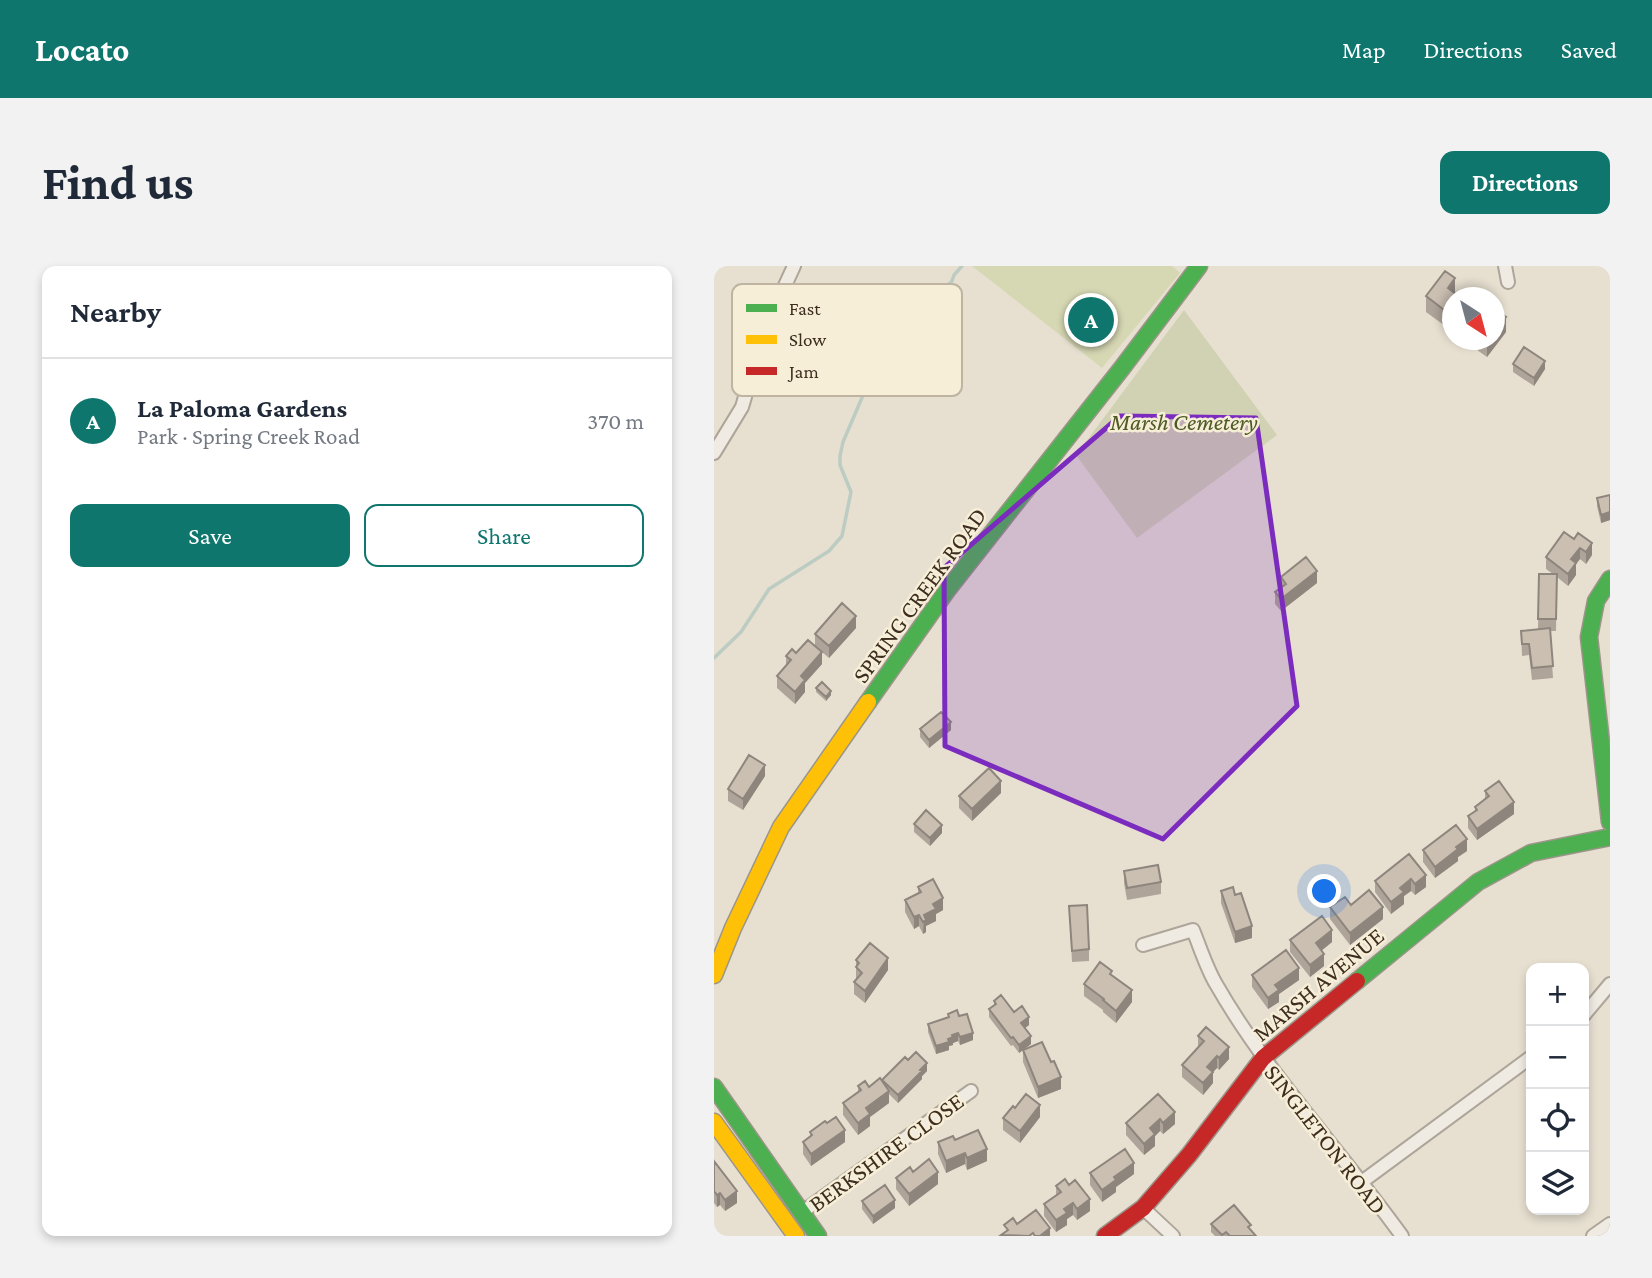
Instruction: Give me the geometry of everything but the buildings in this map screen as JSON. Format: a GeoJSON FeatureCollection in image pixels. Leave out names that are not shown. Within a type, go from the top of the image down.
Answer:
{"type":"FeatureCollection","features":[{"type":"Feature","properties":{"kind":"main road","name":"SPRING CREEK ROAD"},"geometry":{"type":"LineString","coordinates":[[714,975],[733,928],[787,818],[948,589],[1199,266]]}},
{"type":"Feature","properties":{"kind":"main road"},"geometry":{"type":"LineString","coordinates":[[1610,579],[1596,601],[1589,637],[1610,822]]}},
{"type":"Feature","properties":{"kind":"main road","name":"MARSH AVENUE"},"geometry":{"type":"LineString","coordinates":[[1105,1236],[1143,1208],[1189,1154],[1263,1058],[1478,882],[1531,853],[1610,837]]}},
{"type":"Feature","properties":{"kind":"main road"},"geometry":{"type":"LineString","coordinates":[[714,1087],[818,1236]]}},
{"type":"Feature","properties":{"kind":"main road"},"geometry":{"type":"LineString","coordinates":[[714,1122],[796,1236]]}},
{"type":"Feature","properties":{"kind":"street"},"geometry":{"type":"LineString","coordinates":[[786,284],[794,266]]}},
{"type":"Feature","properties":{"kind":"street"},"geometry":{"type":"LineString","coordinates":[[1505,266],[1508,282]]}},
{"type":"Feature","properties":{"kind":"street"},"geometry":{"type":"LineString","coordinates":[[716,444],[742,407],[745,396]]}},
{"type":"Feature","properties":{"kind":"street","name":"SINGLETON ROAD"},"geometry":{"type":"LineString","coordinates":[[1143,945],[1193,929],[1214,981],[1263,1058],[1363,1181],[1402,1236]]}},
{"type":"Feature","properties":{"kind":"street"},"geometry":{"type":"LineString","coordinates":[[1589,1010],[1610,984]]}},
{"type":"Feature","properties":{"kind":"street"},"geometry":{"type":"LineString","coordinates":[[1363,1181],[1526,1061]]}},
{"type":"Feature","properties":{"kind":"street","name":"BERKSHIRE CLOSE"},"geometry":{"type":"LineString","coordinates":[[801,1213],[971,1091]]}},
{"type":"Feature","properties":{"kind":"street"},"geometry":{"type":"LineString","coordinates":[[1143,1208],[1173,1236]]}},
{"type":"Feature","properties":{"kind":"street"},"geometry":{"type":"LineString","coordinates":[[1593,1236],[1610,1224]]}},
{"type":"Feature","properties":{"kind":"highlighted area"},"geometry":{"type":"Polygon","coordinates":[[[1120,416],[1256,418],[1297,706],[1163,839],[945,746],[944,568],[1120,416]]]}},
{"type":"Feature","properties":{"kind":"green space"},"geometry":{"type":"Polygon","coordinates":[[[972,266],[1172,266],[1180,273],[1102,368],[972,266]]]}},
{"type":"Feature","properties":{"kind":"green space","name":"Marsh Cemetery"},"geometry":{"type":"Polygon","coordinates":[[[1184,310],[1277,435],[1137,538],[1076,455],[1184,310]]]}},
{"type":"Feature","properties":{"kind":"waterway"},"geometry":{"type":"LineString","coordinates":[[949,284],[962,266]]}},
{"type":"Feature","properties":{"kind":"waterway"},"geometry":{"type":"LineString","coordinates":[[714,658],[741,632],[769,589],[829,551],[842,536],[851,492],[840,465],[840,456],[843,442],[863,396]]}},
{"type":"Feature","properties":{"kind":"traffic: fast"},"geometry":{"type":"LineString","coordinates":[[868,702],[948,589],[1199,266]]}},
{"type":"Feature","properties":{"kind":"traffic: fast"},"geometry":{"type":"LineString","coordinates":[[1610,579],[1596,601],[1589,637],[1610,822]]}},
{"type":"Feature","properties":{"kind":"traffic: fast"},"geometry":{"type":"LineString","coordinates":[[1357,981],[1478,882],[1531,853],[1610,837]]}},
{"type":"Feature","properties":{"kind":"traffic: fast"},"geometry":{"type":"LineString","coordinates":[[714,1087],[818,1236]]}},
{"type":"Feature","properties":{"kind":"traffic: slow"},"geometry":{"type":"LineString","coordinates":[[714,975],[781,827],[868,702]]}},
{"type":"Feature","properties":{"kind":"traffic: slow"},"geometry":{"type":"LineString","coordinates":[[714,1122],[796,1236]]}},
{"type":"Feature","properties":{"kind":"traffic: jam"},"geometry":{"type":"LineString","coordinates":[[1105,1236],[1143,1208],[1189,1155],[1263,1058],[1357,981]]}},
{"type":"Feature","properties":{"kind":"place","name":"La Paloma Gardens"},"geometry":{"type":"Point","coordinates":[1091,320]}}]}
